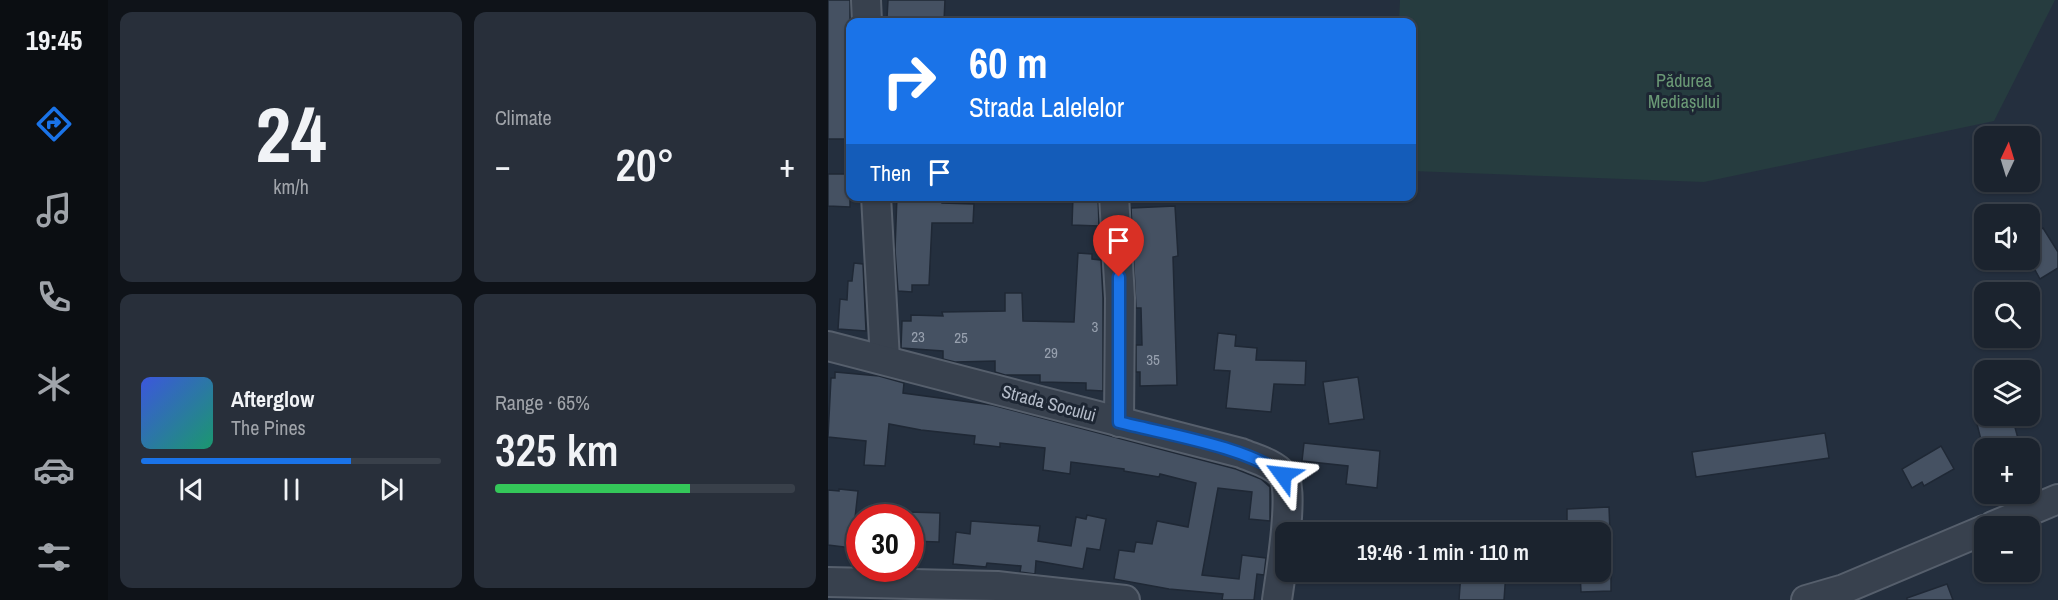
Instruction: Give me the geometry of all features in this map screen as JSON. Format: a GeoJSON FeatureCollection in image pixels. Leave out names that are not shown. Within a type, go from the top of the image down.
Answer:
{"type":"FeatureCollection","features":[{"type":"Feature","properties":{"kind":"street"},"geometry":{"type":"LineString","coordinates":[[866,0],[867,18]]}},
{"type":"Feature","properties":{"kind":"street"},"geometry":{"type":"LineString","coordinates":[[876,201],[885,360]]}},
{"type":"Feature","properties":{"kind":"street"},"geometry":{"type":"LineString","coordinates":[[1114,201],[1120,298],[1119,422]]}},
{"type":"Feature","properties":{"kind":"street","name":"Strada Socului"},"geometry":{"type":"LineString","coordinates":[[828,346],[1241,453],[1271,465],[1283,475],[1289,493],[1277,600]]}},
{"type":"Feature","properties":{"kind":"street"},"geometry":{"type":"LineString","coordinates":[[2017,516],[2058,499]]}},
{"type":"Feature","properties":{"kind":"street"},"geometry":{"type":"LineString","coordinates":[[1806,600],[1874,589],[1974,535]]}},
{"type":"Feature","properties":{"kind":"street"},"geometry":{"type":"LineString","coordinates":[[828,582],[1125,600]]}},
{"type":"Feature","properties":{"kind":"green space","name":"Pădurea Mediașului"},"geometry":{"type":"Polygon","coordinates":[[[1400,0],[2055,0],[1994,121],[1704,182],[1416,171],[1416,18],[1399,18],[1400,0]]]}},
{"type":"Feature","properties":{"kind":"building"},"geometry":{"type":"Polygon","coordinates":[[[828,0],[850,0],[850,18],[846,18],[846,139],[828,139],[828,0]]]}},
{"type":"Feature","properties":{"kind":"building"},"geometry":{"type":"Polygon","coordinates":[[[888,0],[945,0],[944,18],[887,18],[888,0]]]}},
{"type":"Feature","properties":{"kind":"building"},"geometry":{"type":"Polygon","coordinates":[[[828,174],[846,174],[846,201],[850,201],[850,207],[828,206],[828,174]]]}},
{"type":"Feature","properties":{"kind":"building"},"geometry":{"type":"Polygon","coordinates":[[[897,201],[974,204],[973,223],[932,223],[929,285],[912,285],[912,292],[898,291],[895,250],[897,201]]]}},
{"type":"Feature","properties":{"kind":"building"},"geometry":{"type":"Polygon","coordinates":[[[1073,201],[1098,201],[1099,226],[1072,225],[1073,201]]]}},
{"type":"Feature","properties":{"kind":"building"},"geometry":{"type":"Polygon","coordinates":[[[1175,206],[1178,256],[1173,257],[1177,385],[1140,386],[1140,372],[1136,372],[1136,345],[1142,345],[1141,308],[1136,308],[1131,208],[1175,206]]]}},
{"type":"Feature","properties":{"kind":"building"},"geometry":{"type":"Polygon","coordinates":[[[2043,228],[2058,252],[2058,268],[2040,279],[2035,270],[2040,270],[2040,230],[2043,228]]]}},
{"type":"Feature","properties":{"kind":"building"},"geometry":{"type":"Polygon","coordinates":[[[1078,253],[1092,254],[1092,259],[1101,260],[1103,391],[1086,390],[1086,383],[1040,382],[1040,375],[1005,375],[995,372],[995,361],[955,362],[943,359],[943,351],[901,348],[902,321],[911,321],[911,315],[943,316],[942,312],[1005,311],[1005,293],[1022,293],[1023,321],[1074,322],[1078,253]]]}},
{"type":"Feature","properties":{"kind":"building"},"geometry":{"type":"Polygon","coordinates":[[[854,263],[863,264],[866,331],[838,329],[840,299],[847,300],[848,281],[852,281],[854,263]]]}},
{"type":"Feature","properties":{"kind":"building"},"geometry":{"type":"Polygon","coordinates":[[[1218,333],[1236,335],[1235,346],[1257,348],[1256,360],[1306,361],[1305,385],[1274,384],[1271,412],[1226,408],[1230,371],[1214,370],[1218,333]]]}},
{"type":"Feature","properties":{"kind":"building"},"geometry":{"type":"Polygon","coordinates":[[[835,372],[879,376],[904,383],[903,393],[992,405],[1236,469],[1261,479],[1270,487],[1270,521],[1249,519],[1252,492],[1218,488],[1202,575],[1239,579],[1242,555],[1266,558],[1264,575],[1257,574],[1254,600],[1222,600],[1223,594],[1169,589],[1114,579],[1119,550],[1134,552],[1136,542],[1152,544],[1157,521],[1188,527],[1196,483],[1160,474],[1159,477],[1124,471],[1124,469],[1071,462],[1070,474],[1043,470],[1045,448],[1000,443],[1000,447],[974,444],[975,436],[889,424],[885,466],[864,465],[866,441],[828,437],[831,378],[835,378],[835,372]]]}},
{"type":"Feature","properties":{"kind":"building"},"geometry":{"type":"Polygon","coordinates":[[[1358,377],[1364,419],[1329,424],[1323,382],[1358,377]]]}},
{"type":"Feature","properties":{"kind":"building"},"geometry":{"type":"Polygon","coordinates":[[[1978,426],[2015,426],[2018,438],[1980,438],[1978,426]]]}},
{"type":"Feature","properties":{"kind":"building"},"geometry":{"type":"Polygon","coordinates":[[[1825,433],[1829,458],[1696,477],[1692,452],[1825,433]]]}},
{"type":"Feature","properties":{"kind":"building"},"geometry":{"type":"Polygon","coordinates":[[[1304,443],[1380,451],[1377,488],[1346,484],[1348,466],[1302,461],[1304,443]]]}},
{"type":"Feature","properties":{"kind":"building"},"geometry":{"type":"Polygon","coordinates":[[[1941,446],[1954,469],[1924,486],[1922,482],[1912,488],[1902,469],[1941,446]]]}},
{"type":"Feature","properties":{"kind":"building"},"geometry":{"type":"Polygon","coordinates":[[[839,489],[858,491],[857,504],[846,504],[846,547],[828,545],[828,490],[839,491],[839,489]]]}},
{"type":"Feature","properties":{"kind":"building"},"geometry":{"type":"Polygon","coordinates":[[[1609,507],[1610,522],[1567,522],[1567,509],[1609,507]]]}},
{"type":"Feature","properties":{"kind":"building"},"geometry":{"type":"Polygon","coordinates":[[[924,512],[940,513],[939,542],[924,541],[924,512]]]}},
{"type":"Feature","properties":{"kind":"building"},"geometry":{"type":"Polygon","coordinates":[[[1087,515],[1106,519],[1100,550],[1087,548],[1083,569],[1036,561],[1035,574],[1020,572],[1021,566],[987,563],[986,567],[953,564],[956,532],[970,534],[971,521],[1040,526],[1038,541],[1071,546],[1076,517],[1086,519],[1087,515]]]}},
{"type":"Feature","properties":{"kind":"building"},"geometry":{"type":"Polygon","coordinates":[[[1460,582],[1505,582],[1504,600],[1459,600],[1460,582]]]}},
{"type":"Feature","properties":{"kind":"building"},"geometry":{"type":"Polygon","coordinates":[[[1580,582],[1611,582],[1611,591],[1581,592],[1580,582]]]}},
{"type":"Feature","properties":{"kind":"building"},"geometry":{"type":"Polygon","coordinates":[[[1947,584],[1953,600],[1907,600],[1907,598],[1947,584]]]}},
{"type":"Feature","properties":{"kind":"route"},"geometry":{"type":"LineString","coordinates":[[1119,277],[1121,386],[1119,422],[1241,453],[1271,465],[1283,475]]}}]}
